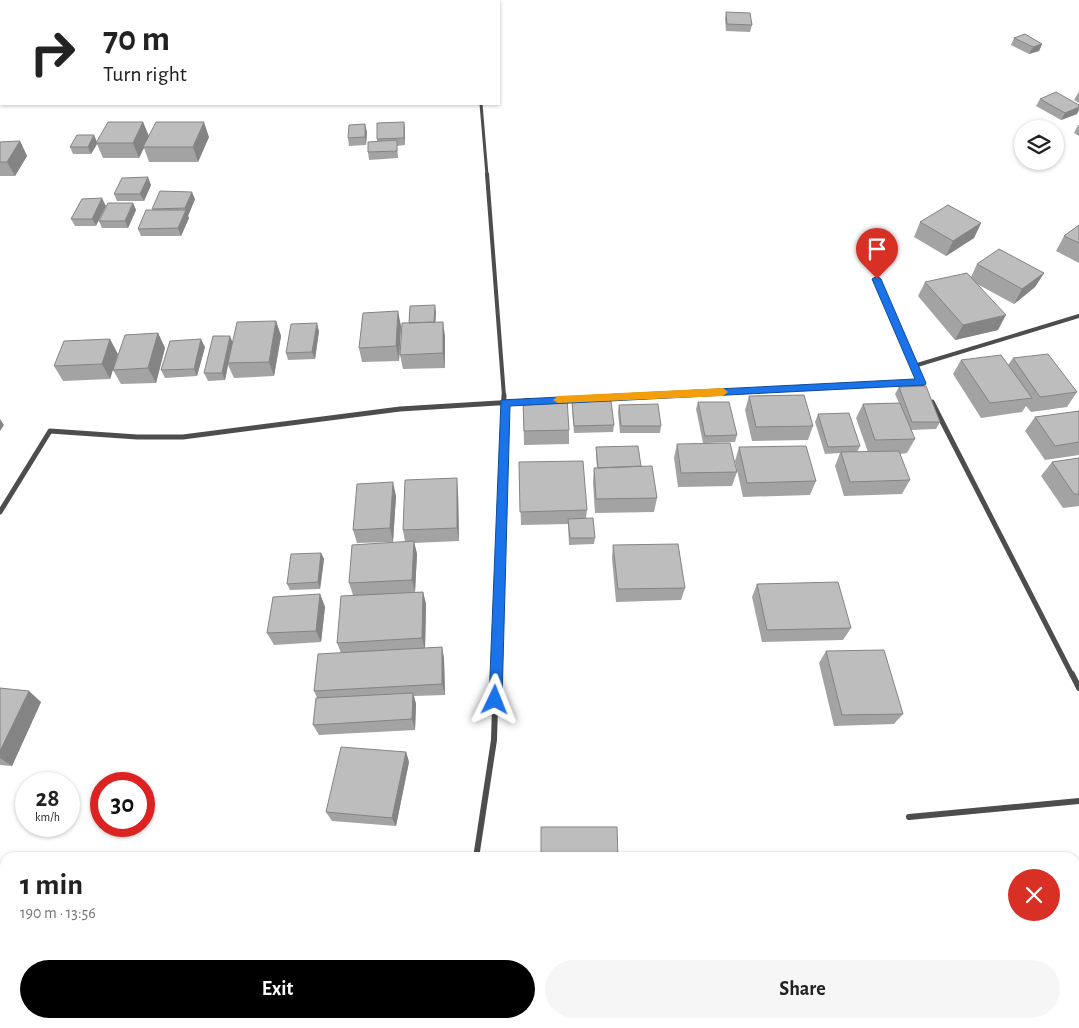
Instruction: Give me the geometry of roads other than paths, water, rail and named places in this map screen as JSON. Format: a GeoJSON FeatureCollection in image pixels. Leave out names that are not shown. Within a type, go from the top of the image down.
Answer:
{"type":"FeatureCollection","features":[{"type":"Feature","properties":{"kind":"street"},"geometry":{"type":"LineString","coordinates":[[477,852],[494,740],[505,402],[481,105]]}},
{"type":"Feature","properties":{"kind":"street"},"geometry":{"type":"LineString","coordinates":[[877,279],[926,391]]}},
{"type":"Feature","properties":{"kind":"street"},"geometry":{"type":"LineString","coordinates":[[914,366],[1079,316]]}},
{"type":"Feature","properties":{"kind":"street"},"geometry":{"type":"LineString","coordinates":[[554,400],[921,383]]}},
{"type":"Feature","properties":{"kind":"street"},"geometry":{"type":"LineString","coordinates":[[930,400],[1079,688]]}},
{"type":"Feature","properties":{"kind":"street"},"geometry":{"type":"LineString","coordinates":[[0,512],[50,431],[137,437],[183,437],[400,409],[535,401]]}},
{"type":"Feature","properties":{"kind":"street"},"geometry":{"type":"LineString","coordinates":[[909,817],[1079,801]]}}]}
